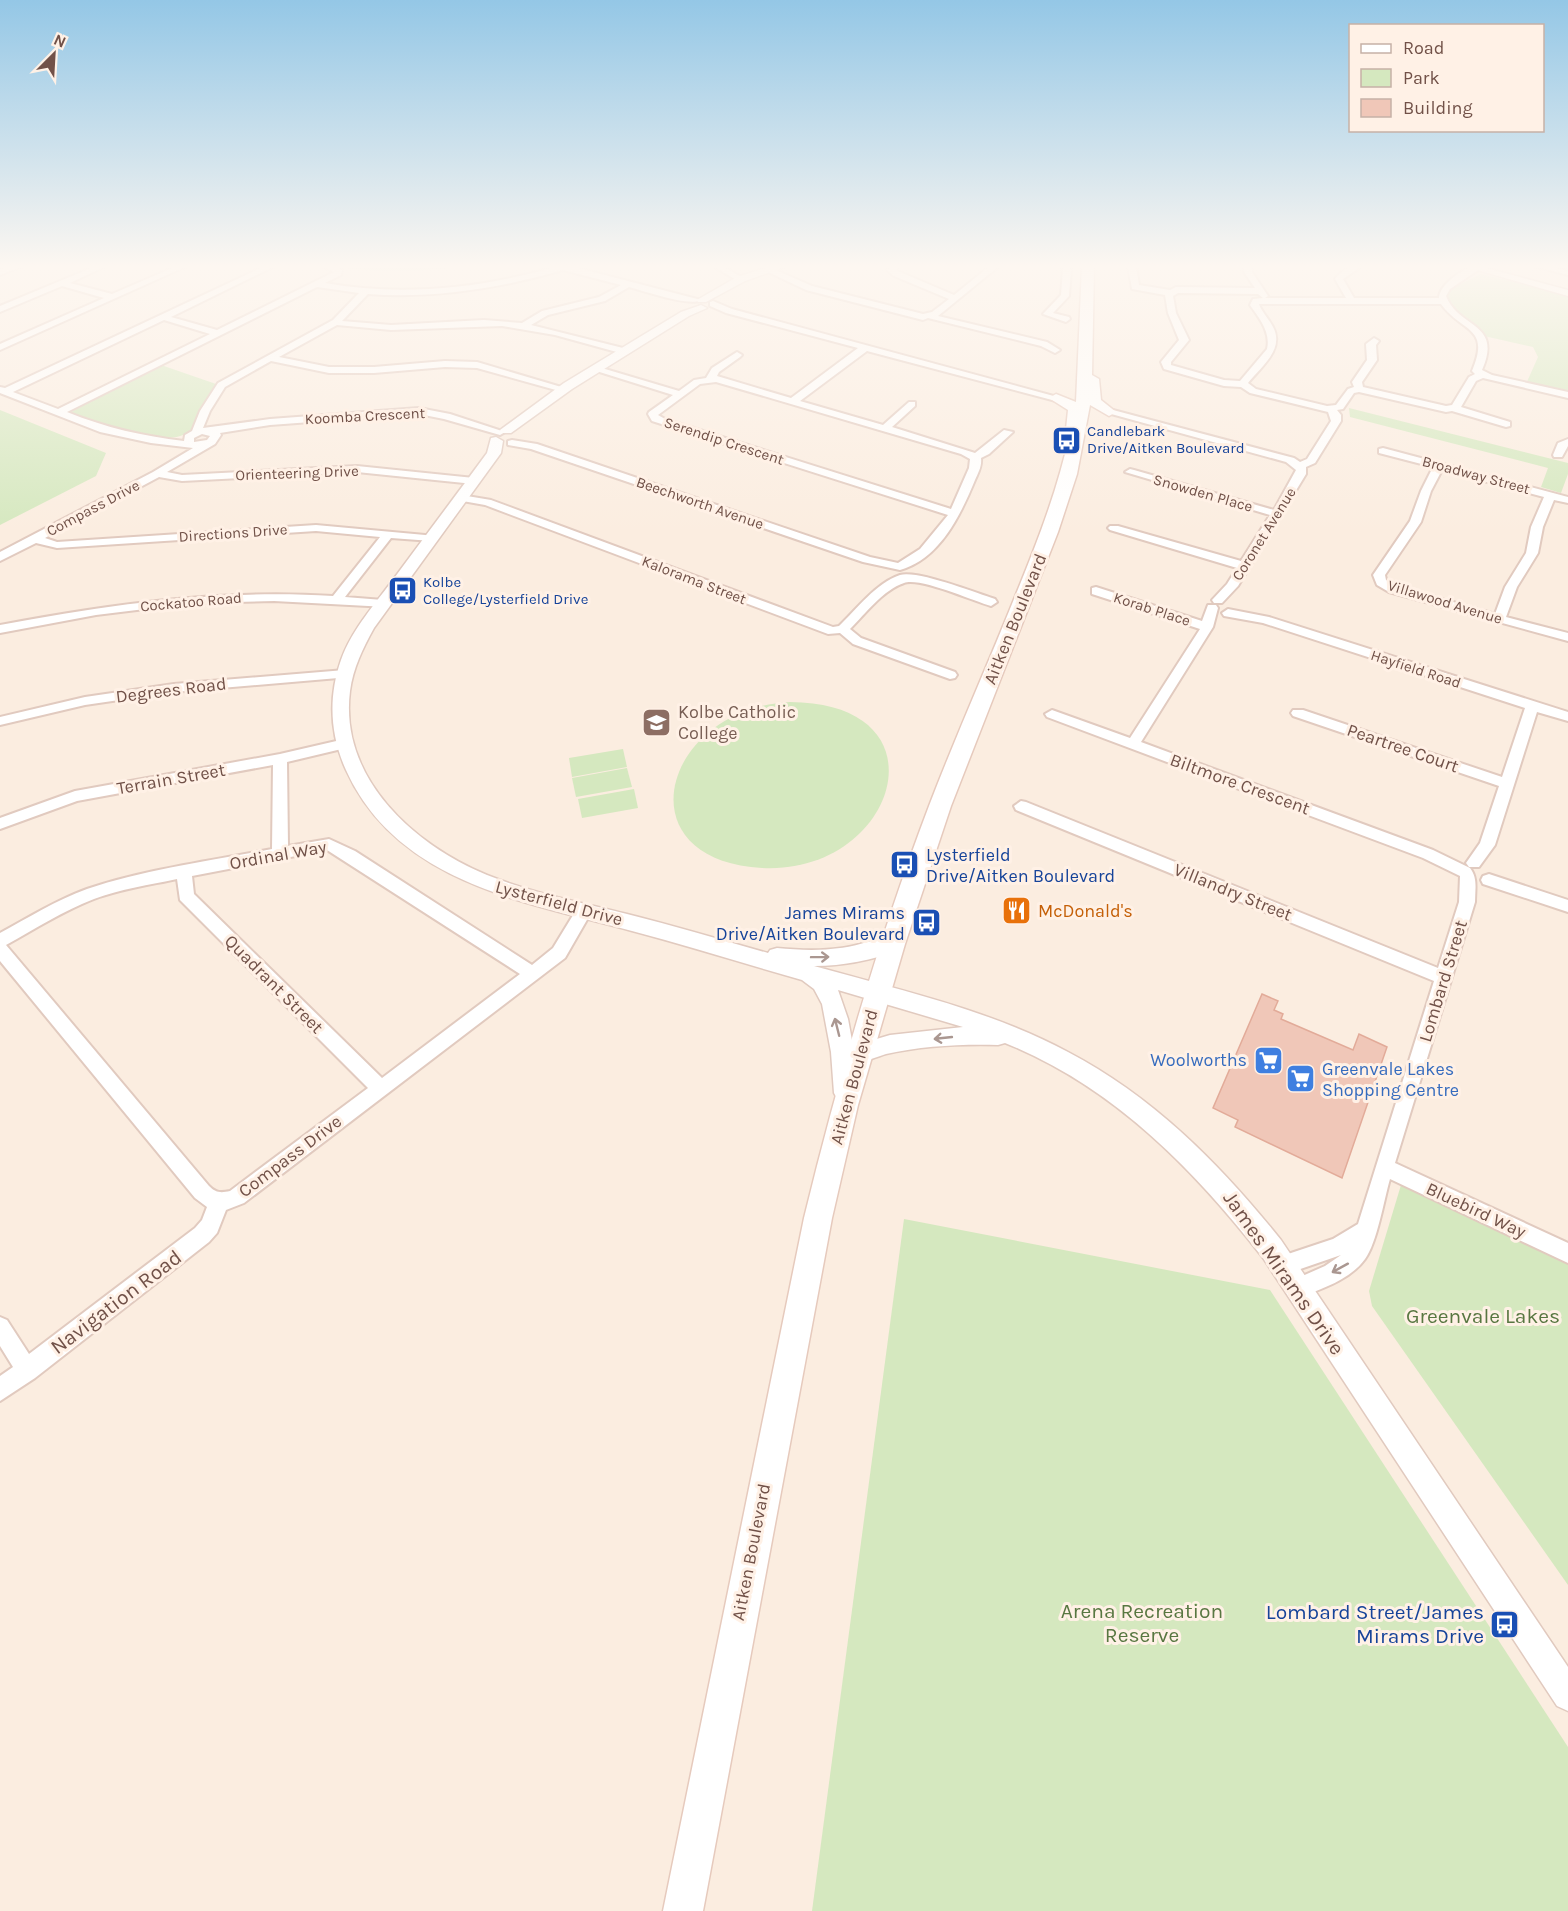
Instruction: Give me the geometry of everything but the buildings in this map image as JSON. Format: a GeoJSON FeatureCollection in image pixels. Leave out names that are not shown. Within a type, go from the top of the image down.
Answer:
{"type":"FeatureCollection","features":[{"type":"Feature","properties":{"kind":"main road","name":"Aitken Boulevard"},"geometry":{"type":"LineString","coordinates":[[683,1911],[804,1286],[845,1105],[893,944],[940,806],[1050,532],[1071,465],[1081,421],[1087,355]]}},
{"type":"Feature","properties":{"kind":"main road"},"geometry":{"type":"LineString","coordinates":[[1087,369],[1094,385],[1094,402],[1109,412]]}},
{"type":"Feature","properties":{"kind":"main road"},"geometry":{"type":"LineString","coordinates":[[1056,398],[1072,399],[1085,393]]}},
{"type":"Feature","properties":{"kind":"main road"},"geometry":{"type":"LineString","coordinates":[[1056,398],[1071,405],[1075,410],[1071,438],[1071,465]]}},
{"type":"Feature","properties":{"kind":"main road"},"geometry":{"type":"LineString","coordinates":[[1081,421],[1084,415],[1091,412],[1109,412]]}},
{"type":"Feature","properties":{"kind":"street"},"geometry":{"type":"LineString","coordinates":[[2,391],[80,355]]}},
{"type":"Feature","properties":{"kind":"street"},"geometry":{"type":"LineString","coordinates":[[58,413],[173,355]]}},
{"type":"Feature","properties":{"kind":"street"},"geometry":{"type":"LineString","coordinates":[[185,458],[192,438],[221,385],[274,355]]}},
{"type":"Feature","properties":{"kind":"street","name":"Lysterfield Drive"},"geometry":{"type":"LineString","coordinates":[[617,355],[563,390],[505,436],[354,647],[345,674],[340,715],[345,744],[356,774],[376,805],[400,831],[432,855],[498,888],[878,993]]}},
{"type":"Feature","properties":{"kind":"street","name":"Serendip Crescent"},"geometry":{"type":"LineString","coordinates":[[737,355],[715,370],[711,378],[697,382],[655,411],[653,416],[661,421],[956,514]]}},
{"type":"Feature","properties":{"kind":"street"},"geometry":{"type":"LineString","coordinates":[[793,401],[855,355]]}},
{"type":"Feature","properties":{"kind":"street"},"geometry":{"type":"LineString","coordinates":[[896,355],[1056,398]]}},
{"type":"Feature","properties":{"kind":"street"},"geometry":{"type":"LineString","coordinates":[[1172,355],[1166,362],[1167,367],[1224,383],[1243,384],[1249,389],[1331,409],[1339,407],[1351,391],[1359,389],[1438,408],[1454,408],[1506,424]]}},
{"type":"Feature","properties":{"kind":"street"},"geometry":{"type":"LineString","coordinates":[[1243,384],[1265,355]]}},
{"type":"Feature","properties":{"kind":"street"},"geometry":{"type":"LineString","coordinates":[[1359,389],[1357,382],[1372,360],[1372,355]]}},
{"type":"Feature","properties":{"kind":"street"},"geometry":{"type":"LineString","coordinates":[[1481,375],[1477,369],[1484,355]]}},
{"type":"Feature","properties":{"kind":"street"},"geometry":{"type":"LineString","coordinates":[[269,358],[329,370],[374,370],[445,364],[477,365],[563,390]]}},
{"type":"Feature","properties":{"kind":"street"},"geometry":{"type":"LineString","coordinates":[[595,369],[680,394]]}},
{"type":"Feature","properties":{"kind":"street"},"geometry":{"type":"LineString","coordinates":[[1454,408],[1473,378],[1481,375],[1568,395]]}},
{"type":"Feature","properties":{"kind":"street"},"geometry":{"type":"LineString","coordinates":[[711,378],[885,428],[975,457],[985,452],[1008,432]]}},
{"type":"Feature","properties":{"kind":"street"},"geometry":{"type":"LineString","coordinates":[[2,391],[104,430],[160,441],[211,436],[201,420]]}},
{"type":"Feature","properties":{"kind":"street"},"geometry":{"type":"LineString","coordinates":[[885,428],[912,404]]}},
{"type":"Feature","properties":{"kind":"street"},"geometry":{"type":"LineString","coordinates":[[1298,464],[1309,463],[1337,419],[1331,409]]}},
{"type":"Feature","properties":{"kind":"street","name":"Koomba Crescent"},"geometry":{"type":"LineString","coordinates":[[211,436],[243,426],[419,411],[446,416],[505,436]]}},
{"type":"Feature","properties":{"kind":"street","name":"Coronet Avenue"},"geometry":{"type":"LineString","coordinates":[[1109,412],[1298,464],[1301,474],[1232,586],[1215,604]]}},
{"type":"Feature","properties":{"kind":"street","name":"Compass Drive"},"geometry":{"type":"LineString","coordinates":[[0,557],[185,458],[211,436]]}},
{"type":"Feature","properties":{"kind":"street","name":"Beechworth Avenue"},"geometry":{"type":"LineString","coordinates":[[505,436],[991,602]]}},
{"type":"Feature","properties":{"kind":"street"},"geometry":{"type":"LineString","coordinates":[[1558,455],[1568,437]]}},
{"type":"Feature","properties":{"kind":"street","name":"Broadway Street"},"geometry":{"type":"LineString","coordinates":[[1383,451],[1568,500]]}},
{"type":"Feature","properties":{"kind":"street"},"geometry":{"type":"LineString","coordinates":[[950,675],[857,641],[843,629],[949,524],[956,514],[976,464],[975,457]]}},
{"type":"Feature","properties":{"kind":"street","name":"Villawood Avenue"},"geometry":{"type":"LineString","coordinates":[[1439,466],[1422,501],[1415,522],[1379,575],[1379,580],[1393,589],[1568,637]]}},
{"type":"Feature","properties":{"kind":"street","name":"Orienteering Drive"},"geometry":{"type":"LineString","coordinates":[[157,474],[183,478],[357,469],[474,482]]}},
{"type":"Feature","properties":{"kind":"street","name":"Snowden Place"},"geometry":{"type":"LineString","coordinates":[[1130,472],[1277,514]]}},
{"type":"Feature","properties":{"kind":"street"},"geometry":{"type":"LineString","coordinates":[[1499,619],[1512,587],[1529,559],[1537,527],[1550,495]]}},
{"type":"Feature","properties":{"kind":"street","name":"Kalorama Street"},"geometry":{"type":"LineString","coordinates":[[460,500],[493,505],[825,629],[832,631],[843,629]]}},
{"type":"Feature","properties":{"kind":"street"},"geometry":{"type":"LineString","coordinates":[[1114,528],[1244,566]]}},
{"type":"Feature","properties":{"kind":"street","name":"Directions Drive"},"geometry":{"type":"LineString","coordinates":[[35,539],[57,545],[291,529],[348,530],[432,538]]}},
{"type":"Feature","properties":{"kind":"street"},"geometry":{"type":"LineString","coordinates":[[336,601],[388,534]]}},
{"type":"Feature","properties":{"kind":"street","name":"Coronet Avenue"},"geometry":{"type":"LineString","coordinates":[[1230,609],[1232,586]]}},
{"type":"Feature","properties":{"kind":"street","name":"Korab Place"},"geometry":{"type":"LineString","coordinates":[[1095,593],[1208,627]]}},
{"type":"Feature","properties":{"kind":"street","name":"Cockatoo Road"},"geometry":{"type":"LineString","coordinates":[[0,629],[89,611],[196,600],[259,597],[383,604]]}},
{"type":"Feature","properties":{"kind":"street"},"geometry":{"type":"LineString","coordinates":[[1134,744],[1208,627],[1215,604]]}},
{"type":"Feature","properties":{"kind":"street","name":"Hayfield Road"},"geometry":{"type":"LineString","coordinates":[[1215,604],[1568,717]]}},
{"type":"Feature","properties":{"kind":"street"},"geometry":{"type":"LineString","coordinates":[[1208,627],[1230,609]]}},
{"type":"Feature","properties":{"kind":"street","name":"Degrees Road"},"geometry":{"type":"LineString","coordinates":[[0,721],[85,701],[174,688],[345,674]]}},
{"type":"Feature","properties":{"kind":"street"},"geometry":{"type":"LineString","coordinates":[[1478,872],[1532,706]]}},
{"type":"Feature","properties":{"kind":"street","name":"Peartree Court"},"geometry":{"type":"LineString","coordinates":[[1298,712],[1507,784]]}},
{"type":"Feature","properties":{"kind":"street","name":"Biltmore Crescent"},"geometry":{"type":"LineString","coordinates":[[1052,714],[1568,906]]}},
{"type":"Feature","properties":{"kind":"street","name":"Terrain Street"},"geometry":{"type":"LineString","coordinates":[[0,824],[75,796],[280,759],[345,744]]}},
{"type":"Feature","properties":{"kind":"street"},"geometry":{"type":"LineString","coordinates":[[280,759],[280,853]]}},
{"type":"Feature","properties":{"kind":"street","name":"Villandry Street"},"geometry":{"type":"LineString","coordinates":[[1021,806],[1444,978]]}},
{"type":"Feature","properties":{"kind":"street","name":"Ordinal Way"},"geometry":{"type":"LineString","coordinates":[[0,940],[65,905],[91,894],[133,882],[322,844],[333,845],[533,974]]}},
{"type":"Feature","properties":{"kind":"street","name":"Quadrant Street"},"geometry":{"type":"LineString","coordinates":[[184,872],[186,896],[380,1088]]}},
{"type":"Feature","properties":{"kind":"street","name":"Lombard Street"},"geometry":{"type":"LineString","coordinates":[[1290,1277],[1353,1260],[1360,1250],[1383,1167],[1478,872]]}},
{"type":"Feature","properties":{"kind":"street","name":"Compass Drive"},"geometry":{"type":"LineString","coordinates":[[0,949],[202,1192],[210,1199],[219,1202],[237,1197],[533,974],[559,953],[584,910]]}},
{"type":"Feature","properties":{"kind":"street"},"geometry":{"type":"LineString","coordinates":[[720,948],[786,957],[834,957],[865,953],[893,944]]}},
{"type":"Feature","properties":{"kind":"street"},"geometry":{"type":"LineString","coordinates":[[804,972],[820,980],[828,993],[841,1043],[846,1078],[845,1105]]}},
{"type":"Feature","properties":{"kind":"street","name":"James Mirams Drive"},"geometry":{"type":"LineString","coordinates":[[878,993],[987,1026],[1022,1040],[1086,1072],[1120,1094],[1166,1131],[1228,1193],[1290,1277],[1568,1695]]}},
{"type":"Feature","properties":{"kind":"street"},"geometry":{"type":"LineString","coordinates":[[861,1052],[887,1045],[983,1035],[1022,1040]]}},
{"type":"Feature","properties":{"kind":"street","name":"Bluebird Way"},"geometry":{"type":"LineString","coordinates":[[1383,1167],[1568,1253]]}},
{"type":"Feature","properties":{"kind":"street","name":"Navigation Road"},"geometry":{"type":"LineString","coordinates":[[0,1390],[202,1235],[210,1226],[219,1202]]}},
{"type":"Feature","properties":{"kind":"street"},"geometry":{"type":"LineString","coordinates":[[0,1327],[27,1370]]}},
{"type":"Feature","properties":{"kind":"green space"},"geometry":{"type":"Polygon","coordinates":[[[1537,355],[1568,355],[1568,393],[1526,384],[1537,355]]]}},
{"type":"Feature","properties":{"kind":"green space"},"geometry":{"type":"Polygon","coordinates":[[[161,365],[216,384],[195,425],[181,436],[167,438],[132,434],[69,413],[161,365]]]}},
{"type":"Feature","properties":{"kind":"green space"},"geometry":{"type":"Polygon","coordinates":[[[1349,408],[1568,463],[1568,474],[1561,493],[1541,487],[1548,468],[1350,417],[1349,408]]]}},
{"type":"Feature","properties":{"kind":"green space"},"geometry":{"type":"Polygon","coordinates":[[[0,410],[106,453],[96,476],[0,525],[0,410]]]}},
{"type":"Feature","properties":{"kind":"green space"},"geometry":{"type":"Polygon","coordinates":[[[790,702],[841,710],[872,729],[887,757],[887,788],[872,819],[846,845],[808,863],[762,868],[717,859],[689,840],[675,814],[675,785],[688,755],[712,730],[746,711],[790,702]]]}},
{"type":"Feature","properties":{"kind":"green space"},"geometry":{"type":"Polygon","coordinates":[[[623,749],[627,767],[572,777],[569,758],[623,749]]]}},
{"type":"Feature","properties":{"kind":"green space"},"geometry":{"type":"Polygon","coordinates":[[[627,768],[632,787],[576,797],[572,778],[627,768]]]}},
{"type":"Feature","properties":{"kind":"green space"},"geometry":{"type":"Polygon","coordinates":[[[634,789],[638,808],[582,818],[578,799],[634,789]]]}},
{"type":"Feature","properties":{"kind":"green space","name":"Greenvale Lakes"},"geometry":{"type":"Polygon","coordinates":[[[1401,1185],[1568,1262],[1568,1585],[1372,1306],[1369,1291],[1401,1185]]]}},
{"type":"Feature","properties":{"kind":"green space","name":"Arena Recreation Reserve"},"geometry":{"type":"Polygon","coordinates":[[[904,1219],[1270,1290],[1568,1747],[1568,1911],[812,1911],[904,1219]]]}},
{"type":"Feature","properties":{"kind":"place","name":"Candlebark Drive/Aitken Boulevard"},"geometry":{"type":"Point","coordinates":[1066,440]}},
{"type":"Feature","properties":{"kind":"place","name":"Kolbe College/Lysterfield Drive"},"geometry":{"type":"Point","coordinates":[402,591]}},
{"type":"Feature","properties":{"kind":"place","name":"Kolbe Catholic College"},"geometry":{"type":"Point","coordinates":[657,722]}},
{"type":"Feature","properties":{"kind":"place","name":"Lysterfield Drive/Aitken Boulevard"},"geometry":{"type":"Point","coordinates":[905,865]}},
{"type":"Feature","properties":{"kind":"place","name":"McDonald's"},"geometry":{"type":"Point","coordinates":[1017,911]}},
{"type":"Feature","properties":{"kind":"place","name":"James Mirams Drive/Aitken Boulevard"},"geometry":{"type":"Point","coordinates":[926,923]}},
{"type":"Feature","properties":{"kind":"place","name":"Woolworths"},"geometry":{"type":"Point","coordinates":[1268,1060]}},
{"type":"Feature","properties":{"kind":"place","name":"Greenvale Lakes Shopping Centre"},"geometry":{"type":"Point","coordinates":[1301,1079]}},
{"type":"Feature","properties":{"kind":"place","name":"Lombard Street/James Mirams Drive"},"geometry":{"type":"Point","coordinates":[1505,1624]}}]}
